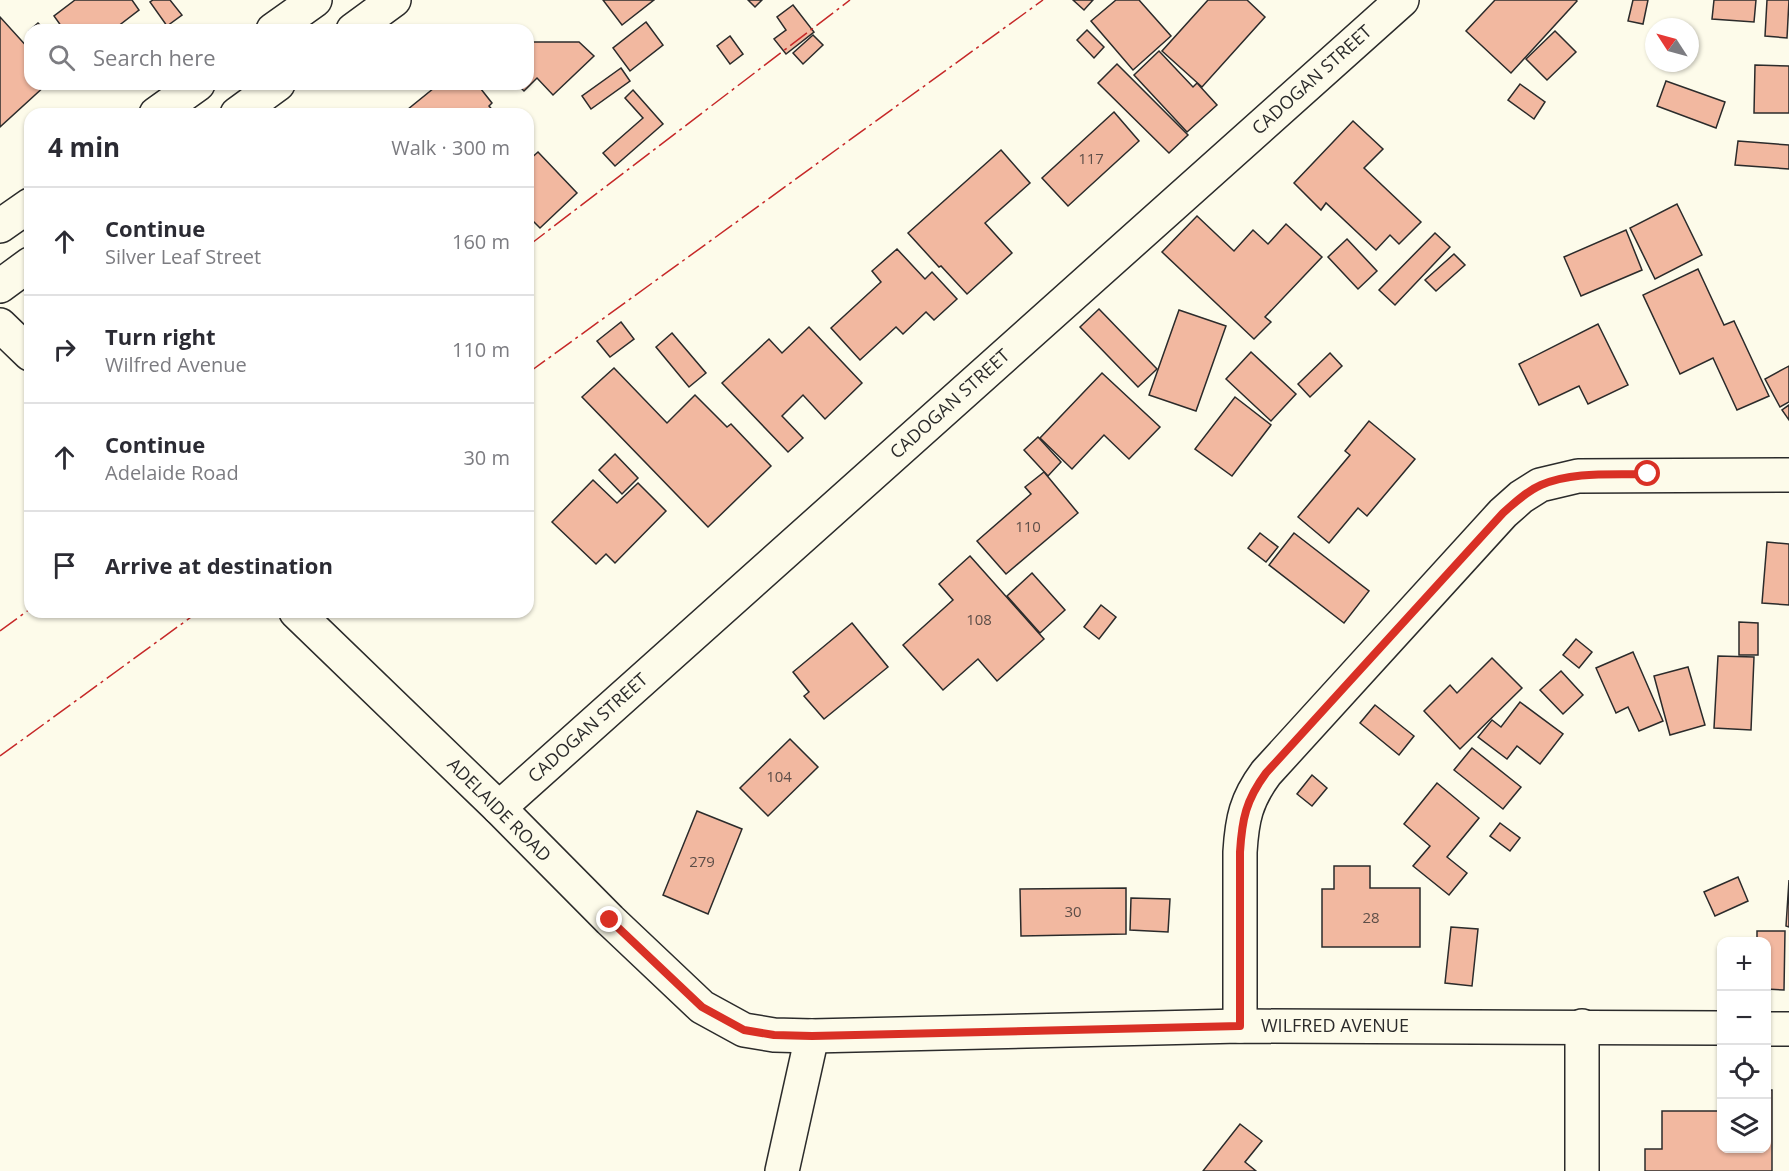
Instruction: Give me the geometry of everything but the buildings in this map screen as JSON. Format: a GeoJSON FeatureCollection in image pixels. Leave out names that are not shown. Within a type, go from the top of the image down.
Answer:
{"type":"FeatureCollection","features":[{"type":"Feature","properties":{"kind":"street"},"geometry":{"type":"LineString","coordinates":[[281,24],[315,0]]}},
{"type":"Feature","properties":{"kind":"street"},"geometry":{"type":"LineString","coordinates":[[361,24],[394,0]]}},
{"type":"Feature","properties":{"kind":"street","name":"CADOGAN STREET"},"geometry":{"type":"LineString","coordinates":[[499,808],[1402,0]]}},
{"type":"Feature","properties":{"kind":"street"},"geometry":{"type":"LineString","coordinates":[[164,108],[190,90]]}},
{"type":"Feature","properties":{"kind":"street"},"geometry":{"type":"LineString","coordinates":[[245,108],[270,90]]}},
{"type":"Feature","properties":{"kind":"street"},"geometry":{"type":"LineString","coordinates":[[0,226],[24,209]]}},
{"type":"Feature","properties":{"kind":"street"},"geometry":{"type":"LineString","coordinates":[[0,286],[24,268]]}},
{"type":"Feature","properties":{"kind":"street"},"geometry":{"type":"LineString","coordinates":[[0,325],[24,348]]}},
{"type":"Feature","properties":{"kind":"street"},"geometry":{"type":"LineString","coordinates":[[1240,1026],[1240,852],[1244,817],[1254,789],[1274,764],[1503,513],[1540,485],[1578,476],[1789,475]]}},
{"type":"Feature","properties":{"kind":"street","name":"ADELAIDE ROAD"},"geometry":{"type":"LineString","coordinates":[[302,618],[499,808],[610,920],[702,1007]]}},
{"type":"Feature","properties":{"kind":"street","name":"WILFRED AVENUE"},"geometry":{"type":"LineString","coordinates":[[702,1007],[744,1030],[774,1035],[812,1036],[1240,1026],[1717,1028]]}},
{"type":"Feature","properties":{"kind":"street"},"geometry":{"type":"LineString","coordinates":[[1582,1026],[1582,1171]]}},
{"type":"Feature","properties":{"kind":"street"},"geometry":{"type":"LineString","coordinates":[[1771,1029],[1789,1029]]}},
{"type":"Feature","properties":{"kind":"street"},"geometry":{"type":"LineString","coordinates":[[782,1171],[812,1036]]}},
{"type":"Feature","properties":{"kind":"power"},"geometry":{"type":"LineString","coordinates":[[534,241],[850,0]]}},
{"type":"Feature","properties":{"kind":"power"},"geometry":{"type":"LineString","coordinates":[[534,369],[1043,0]]}},
{"type":"Feature","properties":{"kind":"power"},"geometry":{"type":"LineString","coordinates":[[0,631],[24,613]]}},
{"type":"Feature","properties":{"kind":"power"},"geometry":{"type":"LineString","coordinates":[[0,756],[190,618]]}},
{"type":"Feature","properties":{"kind":"route"},"geometry":{"type":"LineString","coordinates":[[610,920],[702,1007],[744,1030],[774,1035],[812,1036],[1240,1026],[1241,827],[1254,789],[1266,773],[1503,513],[1521,498],[1540,485],[1578,476],[1648,474]]}}]}
